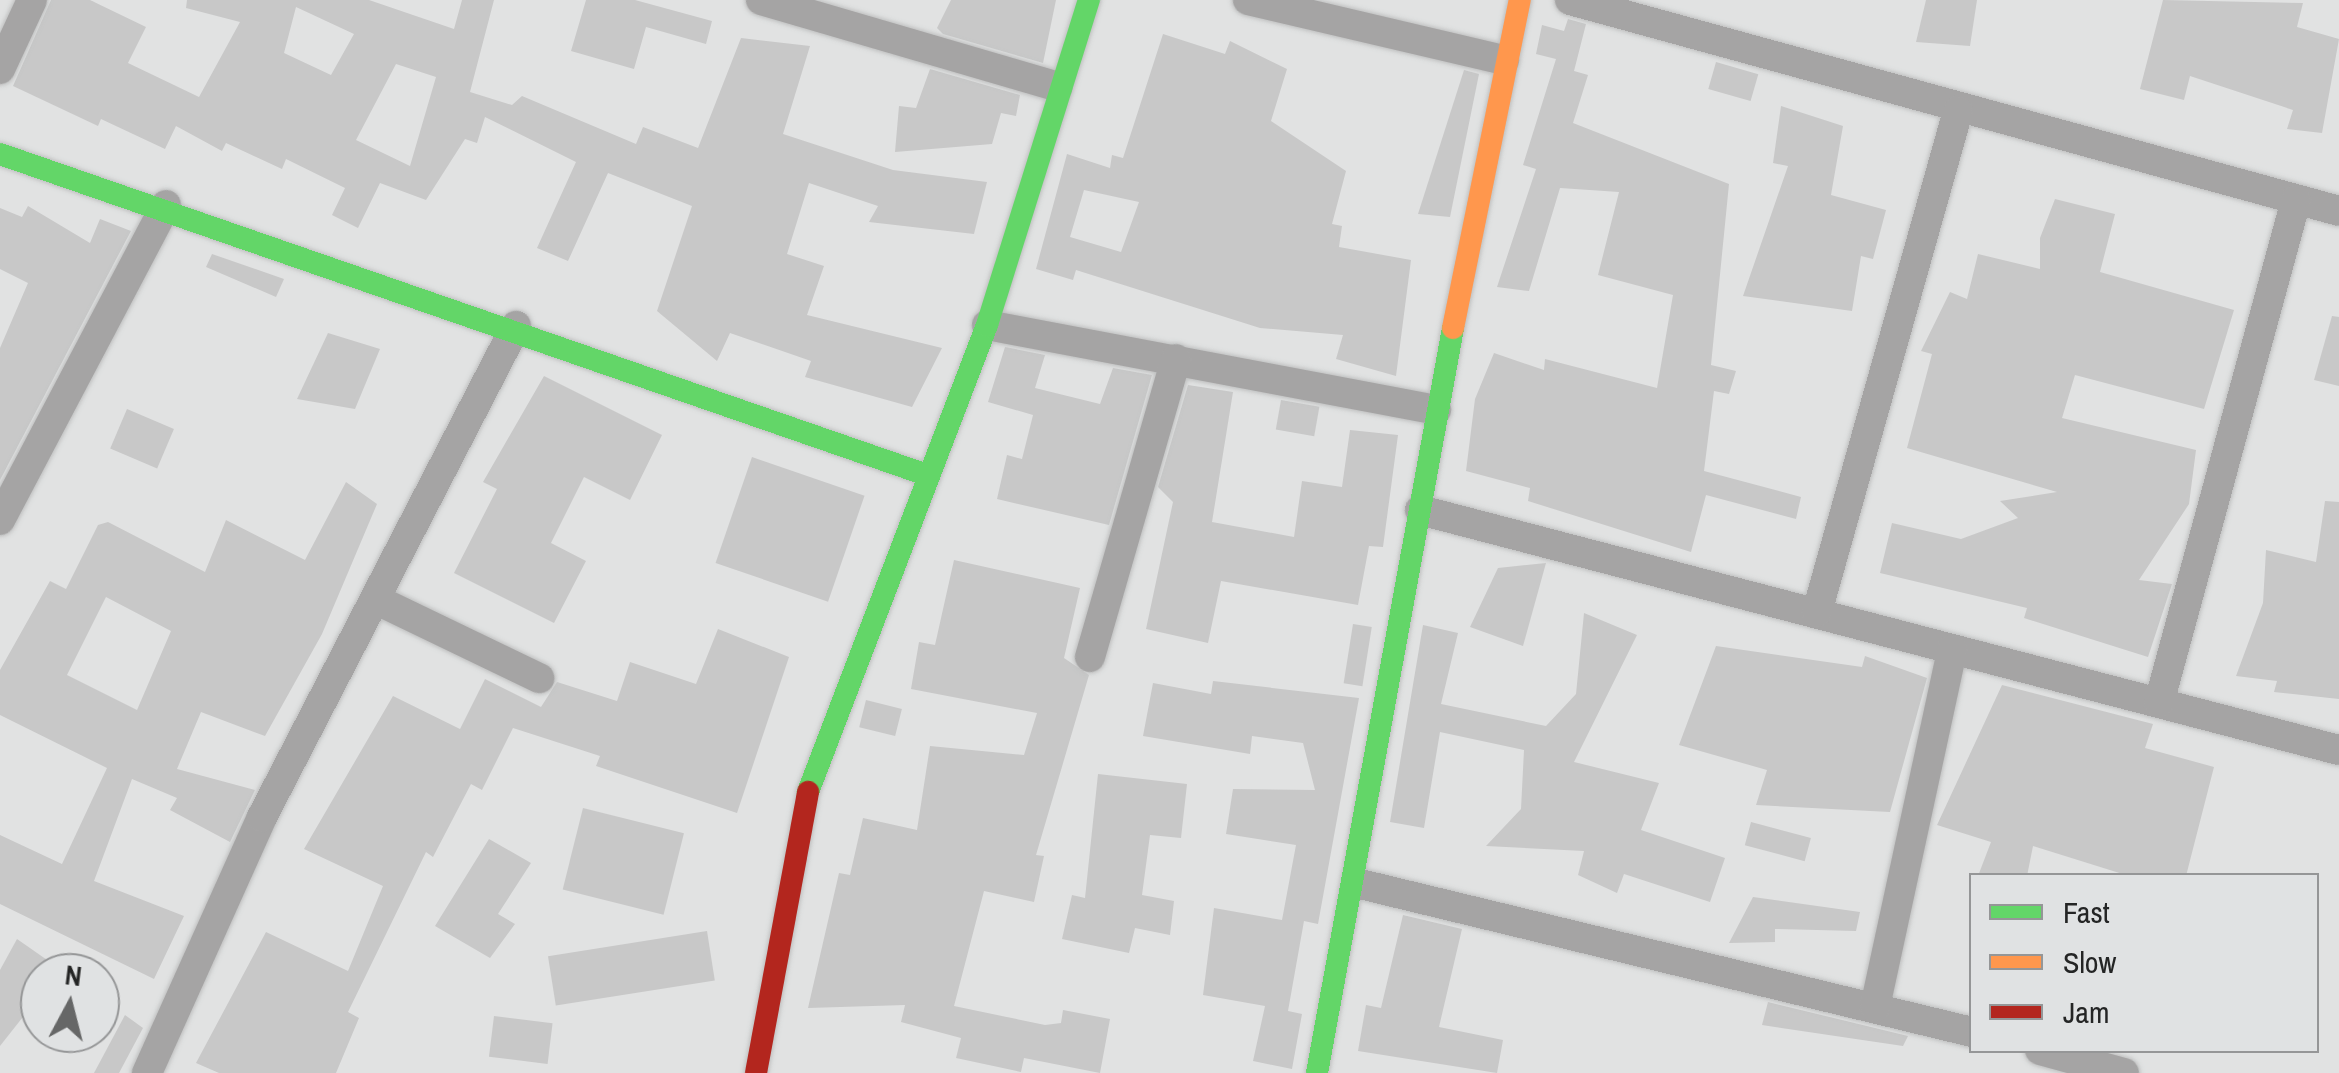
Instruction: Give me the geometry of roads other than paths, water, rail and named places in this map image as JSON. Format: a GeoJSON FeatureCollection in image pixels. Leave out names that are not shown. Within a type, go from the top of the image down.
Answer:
{"type":"FeatureCollection","features":[{"type":"Feature","properties":{"kind":"street"},"geometry":{"type":"LineString","coordinates":[[0,69],[32,0]]}},
{"type":"Feature","properties":{"kind":"street"},"geometry":{"type":"LineString","coordinates":[[760,0],[1058,87]]}},
{"type":"Feature","properties":{"kind":"street"},"geometry":{"type":"LineString","coordinates":[[756,1073],[804,802],[987,325],[1088,0]]}},
{"type":"Feature","properties":{"kind":"street"},"geometry":{"type":"LineString","coordinates":[[1248,0],[1504,60]]}},
{"type":"Feature","properties":{"kind":"street"},"geometry":{"type":"LineString","coordinates":[[1317,1073],[1356,884],[1436,410],[1504,60],[1520,0]]}},
{"type":"Feature","properties":{"kind":"street"},"geometry":{"type":"LineString","coordinates":[[1570,0],[1958,111],[2339,211]]}},
{"type":"Feature","properties":{"kind":"street"},"geometry":{"type":"LineString","coordinates":[[1816,612],[1958,111]]}},
{"type":"Feature","properties":{"kind":"street"},"geometry":{"type":"LineString","coordinates":[[0,154],[166,206],[516,326],[928,474]]}},
{"type":"Feature","properties":{"kind":"street"},"geometry":{"type":"LineString","coordinates":[[2159,703],[2296,200]]}},
{"type":"Feature","properties":{"kind":"street"},"geometry":{"type":"LineString","coordinates":[[0,520],[166,206]]}},
{"type":"Feature","properties":{"kind":"street"},"geometry":{"type":"LineString","coordinates":[[987,325],[1436,410]]}},
{"type":"Feature","properties":{"kind":"street"},"geometry":{"type":"LineString","coordinates":[[147,1073],[262,817],[379,600],[516,326]]}},
{"type":"Feature","properties":{"kind":"street"},"geometry":{"type":"LineString","coordinates":[[1090,658],[1176,358]]}},
{"type":"Feature","properties":{"kind":"street"},"geometry":{"type":"LineString","coordinates":[[1420,510],[2339,750]]}},
{"type":"Feature","properties":{"kind":"street"},"geometry":{"type":"LineString","coordinates":[[379,600],[539,678]]}},
{"type":"Feature","properties":{"kind":"street"},"geometry":{"type":"LineString","coordinates":[[1876,1007],[1952,650]]}},
{"type":"Feature","properties":{"kind":"street"},"geometry":{"type":"LineString","coordinates":[[1356,884],[1969,1031]]}},
{"type":"Feature","properties":{"kind":"street"},"geometry":{"type":"LineString","coordinates":[[2051,1053],[2124,1073]]}}]}
